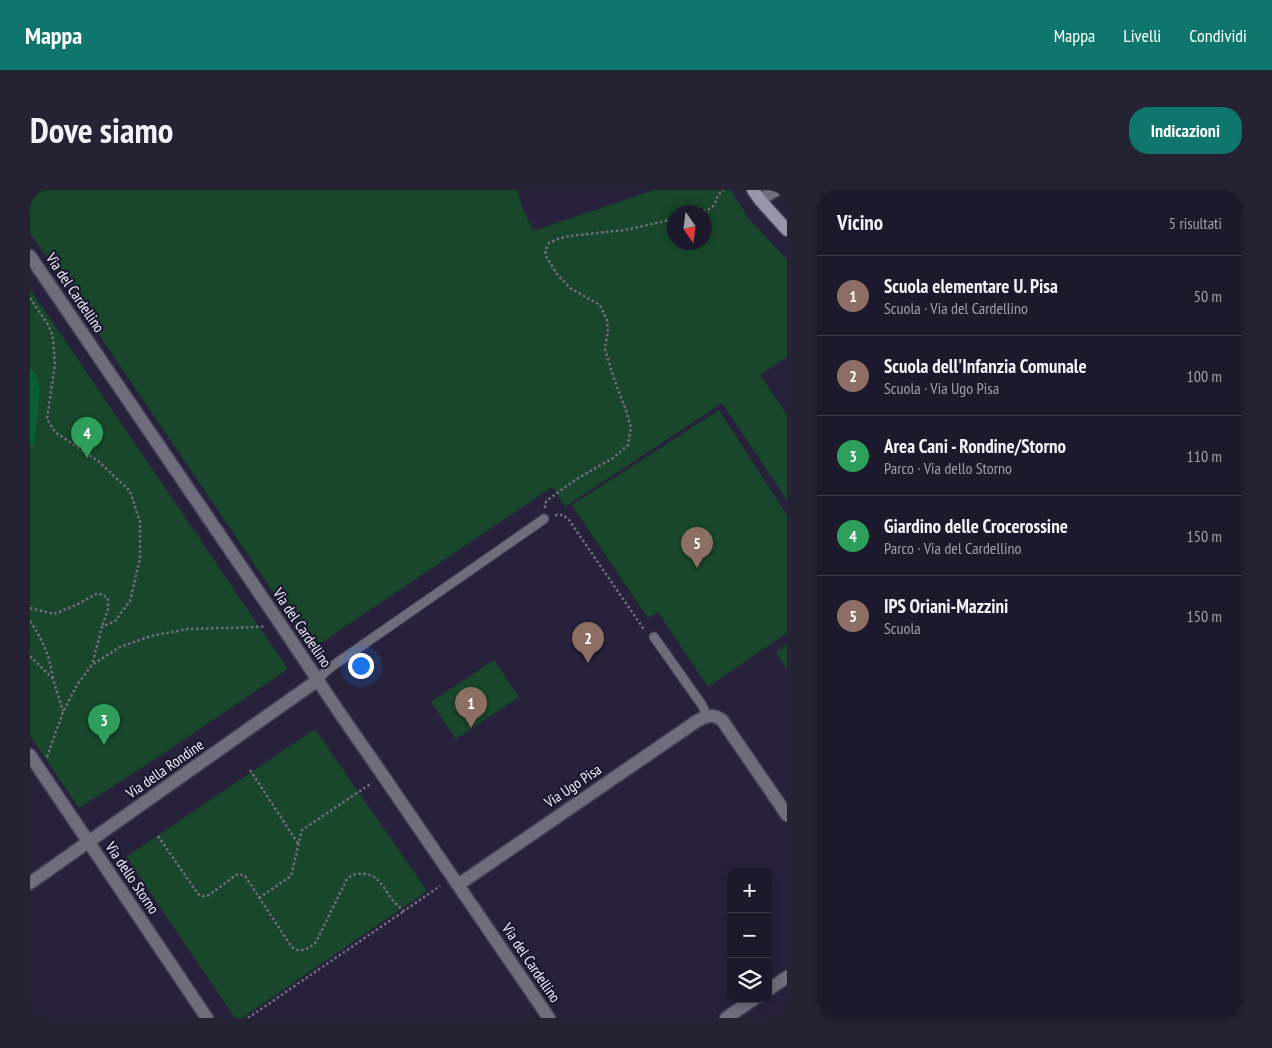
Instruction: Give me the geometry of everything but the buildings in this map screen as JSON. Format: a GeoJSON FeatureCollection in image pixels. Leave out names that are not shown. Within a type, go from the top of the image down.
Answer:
{"type":"FeatureCollection","features":[{"type":"Feature","properties":{"kind":"main road"},"geometry":{"type":"LineString","coordinates":[[757,195],[787,230]]}},
{"type":"Feature","properties":{"kind":"street"},"geometry":{"type":"LineString","coordinates":[[757,195],[776,190]]}},
{"type":"Feature","properties":{"kind":"street","name":"Via del Cardellino"},"geometry":{"type":"LineString","coordinates":[[30,256],[549,1018]]}},
{"type":"Feature","properties":{"kind":"street","name":"Via della Rondine"},"geometry":{"type":"LineString","coordinates":[[30,883],[318,680]]}},
{"type":"Feature","properties":{"kind":"street"},"geometry":{"type":"LineString","coordinates":[[707,716],[713,715],[722,720],[787,815]]}},
{"type":"Feature","properties":{"kind":"street","name":"Via Ugo Pisa"},"geometry":{"type":"LineString","coordinates":[[458,885],[707,716]]}},
{"type":"Feature","properties":{"kind":"street","name":"Via dello Storno"},"geometry":{"type":"LineString","coordinates":[[30,755],[207,1018]]}},
{"type":"Feature","properties":{"kind":"street"},"geometry":{"type":"LineString","coordinates":[[772,987],[787,977]]}},
{"type":"Feature","properties":{"kind":"street"},"geometry":{"type":"LineString","coordinates":[[726,1018],[748,1003]]}},
{"type":"Feature","properties":{"kind":"lane"},"geometry":{"type":"LineString","coordinates":[[318,680],[330,667],[544,519]]}},
{"type":"Feature","properties":{"kind":"lane"},"geometry":{"type":"LineString","coordinates":[[654,638],[702,704],[707,716]]}},
{"type":"Feature","properties":{"kind":"path"},"geometry":{"type":"LineString","coordinates":[[712,206],[716,198],[724,190]]}},
{"type":"Feature","properties":{"kind":"path"},"geometry":{"type":"LineString","coordinates":[[654,638],[644,630],[568,520],[563,515],[555,515],[544,519],[545,503],[574,480],[613,458],[628,445],[631,428],[612,376],[605,349],[608,330],[607,320],[600,305],[570,288],[552,267],[546,258],[545,251],[549,243],[570,236],[625,230],[667,221]]}},
{"type":"Feature","properties":{"kind":"path"},"geometry":{"type":"LineString","coordinates":[[30,298],[51,330],[53,339],[55,364],[47,418],[55,432],[98,461],[130,491],[140,522],[140,558],[130,601],[115,621],[102,627]]}},
{"type":"Feature","properties":{"kind":"path"},"geometry":{"type":"LineString","coordinates":[[30,608],[54,614],[98,593],[108,598],[108,609],[92,665]]}},
{"type":"Feature","properties":{"kind":"path"},"geometry":{"type":"LineString","coordinates":[[30,621],[50,659],[53,680],[63,712]]}},
{"type":"Feature","properties":{"kind":"path"},"geometry":{"type":"LineString","coordinates":[[46,760],[63,712],[77,685],[92,665],[120,648],[151,636],[188,628],[260,627],[279,622]]}},
{"type":"Feature","properties":{"kind":"path"},"geometry":{"type":"LineString","coordinates":[[30,656],[53,680]]}},
{"type":"Feature","properties":{"kind":"path"},"geometry":{"type":"LineString","coordinates":[[250,770],[299,845]]}},
{"type":"Feature","properties":{"kind":"path"},"geometry":{"type":"LineString","coordinates":[[259,898],[291,876],[302,830],[372,783],[382,774]]}},
{"type":"Feature","properties":{"kind":"path"},"geometry":{"type":"LineString","coordinates":[[158,836],[198,894],[202,896],[209,894],[236,875],[245,876],[294,950],[306,949],[316,942],[347,878],[352,875],[359,873],[375,877],[404,911]]}},
{"type":"Feature","properties":{"kind":"path"},"geometry":{"type":"LineString","coordinates":[[248,1018],[440,886]]}},
{"type":"Feature","properties":{"kind":"green space"},"geometry":{"type":"Polygon","coordinates":[[[30,190],[517,190],[533,231],[654,190],[731,190],[748,218],[787,259],[787,357],[760,375],[787,415],[787,500],[722,403],[565,507],[552,487],[312,649],[30,233],[30,190]]]}},
{"type":"Feature","properties":{"kind":"green space"},"geometry":{"type":"Polygon","coordinates":[[[30,289],[288,669],[160,756],[79,808],[30,736],[30,289]]]}},
{"type":"Feature","properties":{"kind":"green space"},"geometry":{"type":"Polygon","coordinates":[[[30,368],[35,372],[40,390],[34,445],[30,445],[30,368]]]}},
{"type":"Feature","properties":{"kind":"green space"},"geometry":{"type":"Polygon","coordinates":[[[719,410],[787,515],[787,633],[708,687],[658,612],[648,618],[572,505],[719,410]]]}},
{"type":"Feature","properties":{"kind":"green space"},"geometry":{"type":"Polygon","coordinates":[[[787,644],[787,669],[776,652],[787,644]]]}},
{"type":"Feature","properties":{"kind":"green space"},"geometry":{"type":"Polygon","coordinates":[[[494,660],[519,697],[456,739],[431,702],[494,660]]]}},
{"type":"Feature","properties":{"kind":"green space"},"geometry":{"type":"Polygon","coordinates":[[[315,729],[427,891],[242,1018],[235,1018],[126,857],[315,729]]]}},
{"type":"Feature","properties":{"kind":"place","name":"Giardino delle Crocerossine"},"geometry":{"type":"Point","coordinates":[87,458]}},
{"type":"Feature","properties":{"kind":"place","name":"IPS Oriani-Mazzini"},"geometry":{"type":"Point","coordinates":[697,568]}},
{"type":"Feature","properties":{"kind":"place","name":"Scuola dell'Infanzia Comunale"},"geometry":{"type":"Point","coordinates":[588,663]}},
{"type":"Feature","properties":{"kind":"place","name":"Scuola elementare U. Pisa"},"geometry":{"type":"Point","coordinates":[471,728]}},
{"type":"Feature","properties":{"kind":"place","name":"Area Cani - Rondine/Storno"},"geometry":{"type":"Point","coordinates":[104,745]}}]}
